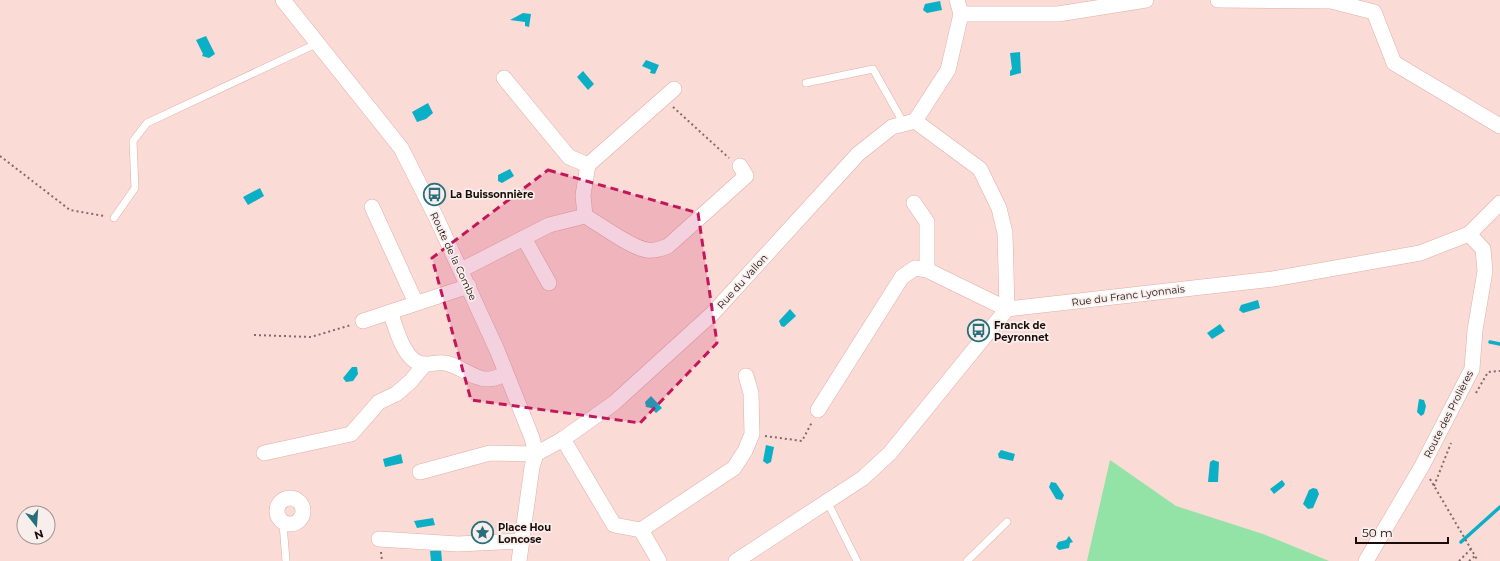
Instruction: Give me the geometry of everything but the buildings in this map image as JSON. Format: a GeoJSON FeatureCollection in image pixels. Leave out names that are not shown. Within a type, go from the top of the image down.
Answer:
{"type":"FeatureCollection","features":[{"type":"Feature","properties":{"kind":"street","name":"Route de la Combe"},"geometry":{"type":"LineString","coordinates":[[283,0],[319,43],[401,148],[461,270],[506,374],[532,438],[536,454]]}},
{"type":"Feature","properties":{"kind":"street"},"geometry":{"type":"LineString","coordinates":[[736,561],[862,478],[890,453],[1006,309],[1005,233],[996,202],[980,169],[910,122],[948,70],[959,7],[1058,14],[1146,0]]}},
{"type":"Feature","properties":{"kind":"street"},"geometry":{"type":"LineString","coordinates":[[1218,0],[1331,0],[1374,12],[1394,62],[1500,126]]}},
{"type":"Feature","properties":{"kind":"street"},"geometry":{"type":"LineString","coordinates":[[504,78],[570,157],[588,165]]}},
{"type":"Feature","properties":{"kind":"street"},"geometry":{"type":"LineString","coordinates":[[586,216],[583,195],[588,165],[669,94]]}},
{"type":"Feature","properties":{"kind":"street","name":"Rue du Vallon"},"geometry":{"type":"LineString","coordinates":[[536,454],[563,439],[614,403],[713,313],[858,154],[892,127],[910,122]]}},
{"type":"Feature","properties":{"kind":"street"},"geometry":{"type":"LineString","coordinates":[[461,270],[549,225],[586,216],[633,246],[654,251],[668,246],[746,176],[740,166]]}},
{"type":"Feature","properties":{"kind":"street"},"geometry":{"type":"LineString","coordinates":[[1469,234],[1500,202]]}},
{"type":"Feature","properties":{"kind":"street"},"geometry":{"type":"LineString","coordinates":[[914,203],[927,222],[927,270]]}},
{"type":"Feature","properties":{"kind":"street"},"geometry":{"type":"LineString","coordinates":[[372,207],[416,303]]}},
{"type":"Feature","properties":{"kind":"street","name":"Rue du Franc Lyonnais"},"geometry":{"type":"LineString","coordinates":[[1006,309],[1274,279],[1420,253],[1469,234]]}},
{"type":"Feature","properties":{"kind":"street","name":"Route des Prolières"},"geometry":{"type":"LineString","coordinates":[[1366,561],[1426,460],[1472,369],[1475,330],[1485,271],[1483,248],[1469,234]]}},
{"type":"Feature","properties":{"kind":"street"},"geometry":{"type":"LineString","coordinates":[[524,238],[549,283]]}},
{"type":"Feature","properties":{"kind":"street"},"geometry":{"type":"LineString","coordinates":[[818,410],[902,277],[915,268],[927,270],[1006,309]]}},
{"type":"Feature","properties":{"kind":"street"},"geometry":{"type":"LineString","coordinates":[[363,321],[468,286]]}},
{"type":"Feature","properties":{"kind":"street"},"geometry":{"type":"LineString","coordinates":[[390,312],[401,342],[415,362],[424,365],[444,362],[470,372],[478,378],[488,379],[506,374]]}},
{"type":"Feature","properties":{"kind":"street"},"geometry":{"type":"LineString","coordinates":[[264,453],[351,434],[378,402],[396,394],[412,380],[424,365]]}},
{"type":"Feature","properties":{"kind":"street"},"geometry":{"type":"LineString","coordinates":[[563,439],[614,525],[641,530],[734,468],[745,451],[752,434],[751,393],[746,376]]}},
{"type":"Feature","properties":{"kind":"street"},"geometry":{"type":"LineString","coordinates":[[420,472],[490,453],[536,454],[532,467],[519,561]]}},
{"type":"Feature","properties":{"kind":"street"},"geometry":{"type":"LineString","coordinates":[[641,530],[659,561]]}},
{"type":"Feature","properties":{"kind":"street"},"geometry":{"type":"LineString","coordinates":[[379,539],[458,544],[522,541]]}},
{"type":"Feature","properties":{"kind":"lane"},"geometry":{"type":"LineString","coordinates":[[114,218],[135,188],[133,141],[147,123],[319,43]]}},
{"type":"Feature","properties":{"kind":"lane"},"geometry":{"type":"LineString","coordinates":[[806,83],[873,69],[910,122]]}},
{"type":"Feature","properties":{"kind":"lane"},"geometry":{"type":"LineString","coordinates":[[827,501],[857,561]]}},
{"type":"Feature","properties":{"kind":"lane"},"geometry":{"type":"LineString","coordinates":[[967,561],[1007,522]]}},
{"type":"Feature","properties":{"kind":"lane"},"geometry":{"type":"LineString","coordinates":[[283,524],[286,561]]}},
{"type":"Feature","properties":{"kind":"path"},"geometry":{"type":"LineString","coordinates":[[669,94],[723,154]]}},
{"type":"Feature","properties":{"kind":"path"},"geometry":{"type":"LineString","coordinates":[[0,156],[70,210],[114,218]]}},
{"type":"Feature","properties":{"kind":"path"},"geometry":{"type":"LineString","coordinates":[[254,335],[311,337],[338,330],[363,321]]}},
{"type":"Feature","properties":{"kind":"path"},"geometry":{"type":"LineString","coordinates":[[1473,398],[1488,372],[1500,371]]}},
{"type":"Feature","properties":{"kind":"path"},"geometry":{"type":"LineString","coordinates":[[752,434],[802,441],[818,410]]}},
{"type":"Feature","properties":{"kind":"path"},"geometry":{"type":"LineString","coordinates":[[1452,440],[1434,486],[1478,561]]}},
{"type":"Feature","properties":{"kind":"path"},"geometry":{"type":"LineString","coordinates":[[1458,561],[1472,549]]}},
{"type":"Feature","properties":{"kind":"path"},"geometry":{"type":"LineString","coordinates":[[1469,561],[1475,556]]}},
{"type":"Feature","properties":{"kind":"highlighted area"},"geometry":{"type":"Polygon","coordinates":[[[548,170],[698,213],[717,343],[640,423],[471,400],[432,258],[548,170]]]}},
{"type":"Feature","properties":{"kind":"green space"},"geometry":{"type":"Polygon","coordinates":[[[1110,460],[1176,506],[1263,534],[1329,561],[1087,561],[1110,460]]]}},
{"type":"Feature","properties":{"kind":"water"},"geometry":{"type":"Polygon","coordinates":[[[940,1],[942,10],[927,13],[923,10],[925,4],[940,1]]]}},
{"type":"Feature","properties":{"kind":"water"},"geometry":{"type":"Polygon","coordinates":[[[523,13],[531,14],[529,27],[525,26],[525,22],[510,20],[523,13]]]}},
{"type":"Feature","properties":{"kind":"water"},"geometry":{"type":"Polygon","coordinates":[[[206,36],[215,54],[209,58],[202,56],[203,54],[196,40],[206,36]]]}},
{"type":"Feature","properties":{"kind":"water"},"geometry":{"type":"Polygon","coordinates":[[[1020,52],[1021,73],[1010,76],[1010,71],[1012,69],[1010,53],[1020,52]]]}},
{"type":"Feature","properties":{"kind":"water"},"geometry":{"type":"Polygon","coordinates":[[[646,60],[659,65],[655,74],[650,73],[651,70],[642,66],[646,60]]]}},
{"type":"Feature","properties":{"kind":"water"},"geometry":{"type":"Polygon","coordinates":[[[583,71],[594,84],[588,90],[577,77],[583,71]]]}},
{"type":"Feature","properties":{"kind":"water"},"geometry":{"type":"Polygon","coordinates":[[[428,103],[433,113],[426,119],[417,122],[412,112],[428,103]]]}},
{"type":"Feature","properties":{"kind":"water"},"geometry":{"type":"Polygon","coordinates":[[[510,169],[514,176],[502,183],[498,181],[498,175],[510,169]]]}},
{"type":"Feature","properties":{"kind":"water"},"geometry":{"type":"Polygon","coordinates":[[[260,188],[264,196],[248,205],[243,197],[260,188]]]}},
{"type":"Feature","properties":{"kind":"water"},"geometry":{"type":"Polygon","coordinates":[[[1258,300],[1260,308],[1243,313],[1239,310],[1241,305],[1258,300]]]}},
{"type":"Feature","properties":{"kind":"water"},"geometry":{"type":"Polygon","coordinates":[[[790,309],[796,316],[784,327],[781,326],[779,321],[790,309]]]}},
{"type":"Feature","properties":{"kind":"water"},"geometry":{"type":"Polygon","coordinates":[[[1220,324],[1225,331],[1212,339],[1207,333],[1220,324]]]}},
{"type":"Feature","properties":{"kind":"water"},"geometry":{"type":"Polygon","coordinates":[[[352,367],[357,367],[358,374],[353,381],[346,382],[343,378],[352,367]]]}},
{"type":"Feature","properties":{"kind":"water"},"geometry":{"type":"Polygon","coordinates":[[[651,396],[662,408],[656,413],[651,408],[646,407],[645,402],[651,396]]]}},
{"type":"Feature","properties":{"kind":"water"},"geometry":{"type":"Polygon","coordinates":[[[1419,399],[1424,400],[1426,406],[1424,414],[1421,416],[1417,412],[1419,399]]]}},
{"type":"Feature","properties":{"kind":"water"},"geometry":{"type":"Polygon","coordinates":[[[766,445],[774,447],[771,462],[767,464],[763,461],[766,445]]]}},
{"type":"Feature","properties":{"kind":"water"},"geometry":{"type":"Polygon","coordinates":[[[1001,450],[1015,454],[1013,461],[999,458],[998,454],[1001,450]]]}},
{"type":"Feature","properties":{"kind":"water"},"geometry":{"type":"Polygon","coordinates":[[[401,454],[403,463],[385,467],[383,459],[401,454]]]}},
{"type":"Feature","properties":{"kind":"water"},"geometry":{"type":"Polygon","coordinates":[[[1213,460],[1219,462],[1218,482],[1208,482],[1210,462],[1213,460]]]}},
{"type":"Feature","properties":{"kind":"water"},"geometry":{"type":"Polygon","coordinates":[[[1282,480],[1285,484],[1284,486],[1274,494],[1270,489],[1282,480]]]}},
{"type":"Feature","properties":{"kind":"water"},"geometry":{"type":"Polygon","coordinates":[[[1051,482],[1056,483],[1064,495],[1062,500],[1056,499],[1049,487],[1051,482]]]}},
{"type":"Feature","properties":{"kind":"water"},"geometry":{"type":"Polygon","coordinates":[[[1313,488],[1317,489],[1319,494],[1313,508],[1308,509],[1303,504],[1309,490],[1313,488]]]}},
{"type":"Feature","properties":{"kind":"water"},"geometry":{"type":"Polygon","coordinates":[[[433,518],[435,525],[417,528],[414,521],[433,518]]]}},
{"type":"Feature","properties":{"kind":"water"},"geometry":{"type":"Polygon","coordinates":[[[1069,536],[1073,542],[1070,543],[1069,548],[1059,550],[1056,547],[1058,542],[1066,540],[1069,536]]]}},
{"type":"Feature","properties":{"kind":"water"},"geometry":{"type":"Polygon","coordinates":[[[441,550],[442,561],[431,561],[430,551],[441,550]]]}},
{"type":"Feature","properties":{"kind":"waterway"},"geometry":{"type":"LineString","coordinates":[[1490,342],[1500,344]]}},
{"type":"Feature","properties":{"kind":"waterway"},"geometry":{"type":"LineString","coordinates":[[1461,542],[1500,507]]}},
{"type":"Feature","properties":{"kind":"place","name":"La Buissonnière"},"geometry":{"type":"Point","coordinates":[435,194]}},
{"type":"Feature","properties":{"kind":"place","name":"Franck de Peyronnet"},"geometry":{"type":"Point","coordinates":[978,331]}},
{"type":"Feature","properties":{"kind":"place","name":"Place Hou Loncose"},"geometry":{"type":"Point","coordinates":[483,533]}}]}
